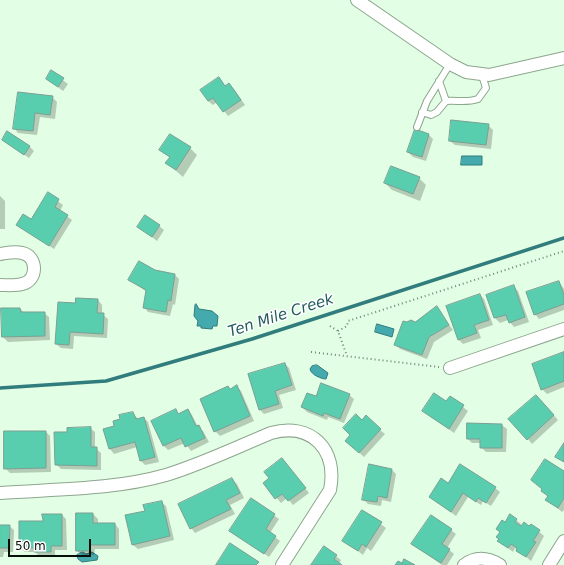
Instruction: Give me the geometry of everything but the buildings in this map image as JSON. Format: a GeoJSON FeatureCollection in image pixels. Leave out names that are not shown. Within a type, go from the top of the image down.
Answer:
{"type":"FeatureCollection","features":[{"type":"Feature","properties":{"kind":"street"},"geometry":{"type":"LineString","coordinates":[[357,0],[450,64],[466,72],[482,75],[564,58]]}},
{"type":"Feature","properties":{"kind":"street"},"geometry":{"type":"LineString","coordinates":[[0,254],[16,252],[26,254],[33,262],[34,268],[31,278],[27,282],[22,284],[0,285]]}},
{"type":"Feature","properties":{"kind":"street"},"geometry":{"type":"LineString","coordinates":[[450,368],[564,329]]}},
{"type":"Feature","properties":{"kind":"street"},"geometry":{"type":"LineString","coordinates":[[0,493],[116,485],[141,481],[191,466],[271,433],[283,430],[296,430],[308,434],[319,442],[327,452],[331,464],[332,477],[330,490],[282,565]]}},
{"type":"Feature","properties":{"kind":"street"},"geometry":{"type":"LineString","coordinates":[[549,565],[564,541]]}},
{"type":"Feature","properties":{"kind":"street"},"geometry":{"type":"LineString","coordinates":[[464,565],[477,558],[492,560],[500,565]]}},
{"type":"Feature","properties":{"kind":"lane"},"geometry":{"type":"LineString","coordinates":[[417,127],[427,101],[450,64]]}},
{"type":"Feature","properties":{"kind":"lane"},"geometry":{"type":"LineString","coordinates":[[446,101],[468,102],[478,99],[486,88],[482,75]]}},
{"type":"Feature","properties":{"kind":"lane"},"geometry":{"type":"LineString","coordinates":[[439,81],[446,101]]}},
{"type":"Feature","properties":{"kind":"lane"},"geometry":{"type":"LineString","coordinates":[[422,112],[431,114],[437,112],[446,101]]}},
{"type":"Feature","properties":{"kind":"path"},"geometry":{"type":"LineString","coordinates":[[338,331],[347,326],[348,320],[564,251]]}},
{"type":"Feature","properties":{"kind":"path"},"geometry":{"type":"LineString","coordinates":[[330,326],[338,331],[347,356]]}},
{"type":"Feature","properties":{"kind":"path"},"geometry":{"type":"LineString","coordinates":[[311,352],[450,368]]}},
{"type":"Feature","properties":{"kind":"water"},"geometry":{"type":"Polygon","coordinates":[[[462,156],[482,156],[482,165],[461,165],[462,156]]]}},
{"type":"Feature","properties":{"kind":"water"},"geometry":{"type":"Polygon","coordinates":[[[196,304],[199,309],[212,311],[218,316],[217,326],[213,326],[212,329],[197,326],[198,321],[194,316],[196,304]]]}},
{"type":"Feature","properties":{"kind":"water"},"geometry":{"type":"Polygon","coordinates":[[[377,324],[394,329],[392,337],[375,332],[377,324]]]}},
{"type":"Feature","properties":{"kind":"water"},"geometry":{"type":"Polygon","coordinates":[[[317,365],[328,373],[326,379],[312,373],[310,369],[312,366],[317,365]]]}},
{"type":"Feature","properties":{"kind":"water"},"geometry":{"type":"Polygon","coordinates":[[[83,552],[86,554],[92,552],[98,556],[97,560],[82,562],[78,559],[77,555],[83,552]]]}},
{"type":"Feature","properties":{"kind":"waterway","name":"Ten Mile Creek"},"geometry":{"type":"LineString","coordinates":[[0,388],[106,381],[252,339],[564,238]]}}]}
